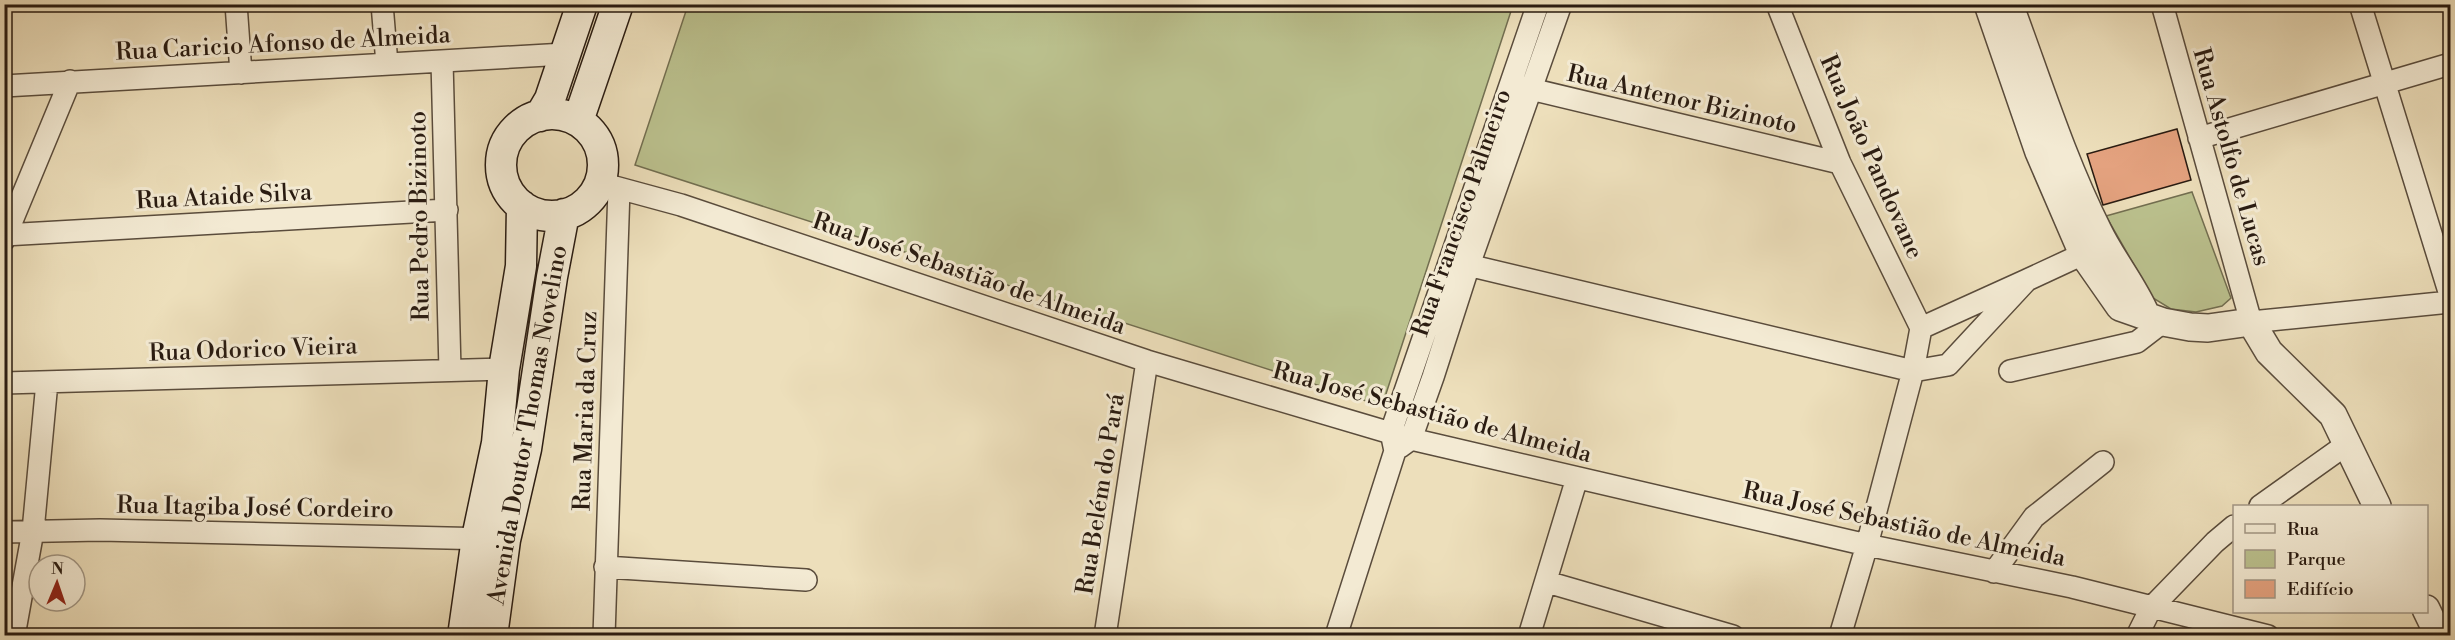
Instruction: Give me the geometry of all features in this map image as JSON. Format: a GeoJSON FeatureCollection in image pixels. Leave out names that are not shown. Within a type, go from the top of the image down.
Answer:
{"type":"FeatureCollection","features":[{"type":"Feature","properties":{"kind":"main road"},"geometry":{"type":"LineString","coordinates":[[540,116],[550,99],[582,4]]}},
{"type":"Feature","properties":{"kind":"main road"},"geometry":{"type":"LineString","coordinates":[[578,121],[618,4]]}},
{"type":"Feature","properties":{"kind":"main road"},"geometry":{"type":"LineString","coordinates":[[540,116],[566,116],[578,121],[589,130],[597,142],[610,186],[591,197],[579,208],[564,214],[542,214],[522,206],[510,195],[503,180],[502,155],[512,133],[525,122],[540,116]]}},
{"type":"Feature","properties":{"kind":"main road","name":"Avenida Doutor Thomas Novelino"},"geometry":{"type":"LineString","coordinates":[[492,636],[491,539],[497,443],[504,369],[520,266],[522,206]]}},
{"type":"Feature","properties":{"kind":"main road","name":"Avenida Doutor Thomas Novelino"},"geometry":{"type":"LineString","coordinates":[[463,636],[491,539],[526,448],[564,214]]}},
{"type":"Feature","properties":{"kind":"street"},"geometry":{"type":"LineString","coordinates":[[236,4],[241,73]]}},
{"type":"Feature","properties":{"kind":"street"},"geometry":{"type":"LineString","coordinates":[[382,4],[387,64]]}},
{"type":"Feature","properties":{"kind":"street","name":"Rua Francisco Palmeiro"},"geometry":{"type":"LineString","coordinates":[[1521,87],[1538,4]]}},
{"type":"Feature","properties":{"kind":"street","name":"Rua Francisco Palmeiro"},"geometry":{"type":"LineString","coordinates":[[1336,636],[1399,441],[1521,87],[1561,4]]}},
{"type":"Feature","properties":{"kind":"street","name":"Rua João Pandovane"},"geometry":{"type":"LineString","coordinates":[[1777,4],[1840,163],[1922,328]]}},
{"type":"Feature","properties":{"kind":"street"},"geometry":{"type":"LineString","coordinates":[[1988,4],[2039,152],[2083,254],[2120,307],[2154,318],[2208,328],[2451,302]]}},
{"type":"Feature","properties":{"kind":"street"},"geometry":{"type":"LineString","coordinates":[[2009,4],[2098,232],[2154,318]]}},
{"type":"Feature","properties":{"kind":"street","name":"Rua Astolfo de Lucas"},"geometry":{"type":"LineString","coordinates":[[2162,4],[2251,322]]}},
{"type":"Feature","properties":{"kind":"street"},"geometry":{"type":"LineString","coordinates":[[2360,4],[2451,295]]}},
{"type":"Feature","properties":{"kind":"street","name":"Rua Caricio Afonso de Almeida"},"geometry":{"type":"LineString","coordinates":[[4,86],[565,54]]}},
{"type":"Feature","properties":{"kind":"street","name":"Rua Pedro Bizinoto"},"geometry":{"type":"LineString","coordinates":[[442,62],[450,369]]}},
{"type":"Feature","properties":{"kind":"street"},"geometry":{"type":"LineString","coordinates":[[2199,138],[2451,64]]}},
{"type":"Feature","properties":{"kind":"street"},"geometry":{"type":"LineString","coordinates":[[5,237],[70,81]]}},
{"type":"Feature","properties":{"kind":"street","name":"Rua Antenor Bizinoto"},"geometry":{"type":"LineString","coordinates":[[1521,87],[1840,163]]}},
{"type":"Feature","properties":{"kind":"street","name":"Rua José Sebastião de Almeida"},"geometry":{"type":"LineString","coordinates":[[610,186],[681,205],[1147,361],[1399,441],[1577,478],[1868,545],[2072,587],[2241,632],[2268,636]]}},
{"type":"Feature","properties":{"kind":"street","name":"Rua Maria da Cruz"},"geometry":{"type":"LineString","coordinates":[[604,636],[610,186]]}},
{"type":"Feature","properties":{"kind":"street","name":"Rua Ataide Silva"},"geometry":{"type":"LineString","coordinates":[[5,237],[447,210]]}},
{"type":"Feature","properties":{"kind":"street"},"geometry":{"type":"LineString","coordinates":[[1840,636],[1868,545],[1922,328],[2083,254]]}},
{"type":"Feature","properties":{"kind":"street"},"geometry":{"type":"LineString","coordinates":[[1460,263],[1913,371],[1948,365],[2027,280]]}},
{"type":"Feature","properties":{"kind":"street"},"geometry":{"type":"LineString","coordinates":[[2010,371],[2137,342],[2154,318]]}},
{"type":"Feature","properties":{"kind":"street"},"geometry":{"type":"LineString","coordinates":[[2251,322],[2269,352],[2333,415],[2376,505]]}},
{"type":"Feature","properties":{"kind":"street","name":"Rua Belém do Pará"},"geometry":{"type":"LineString","coordinates":[[1105,636],[1147,361]]}},
{"type":"Feature","properties":{"kind":"street","name":"Rua Odorico Vieira"},"geometry":{"type":"LineString","coordinates":[[4,383],[504,369]]}},
{"type":"Feature","properties":{"kind":"street"},"geometry":{"type":"LineString","coordinates":[[14,636],[33,531],[47,382]]}},
{"type":"Feature","properties":{"kind":"street"},"geometry":{"type":"LineString","coordinates":[[2263,505],[2348,444]]}},
{"type":"Feature","properties":{"kind":"street"},"geometry":{"type":"LineString","coordinates":[[1994,572],[2034,517],[2103,462]]}},
{"type":"Feature","properties":{"kind":"street"},"geometry":{"type":"LineString","coordinates":[[1529,636],[1577,478]]}},
{"type":"Feature","properties":{"kind":"street"},"geometry":{"type":"LineString","coordinates":[[2137,636],[2151,608],[2215,542],[2233,528]]}},
{"type":"Feature","properties":{"kind":"street","name":"Rua Itagiba José Cordeiro"},"geometry":{"type":"LineString","coordinates":[[4,532],[100,530],[491,539]]}},
{"type":"Feature","properties":{"kind":"street"},"geometry":{"type":"LineString","coordinates":[[605,567],[806,580]]}},
{"type":"Feature","properties":{"kind":"street"},"geometry":{"type":"LineString","coordinates":[[1547,582],[1733,636]]}},
{"type":"Feature","properties":{"kind":"street"},"geometry":{"type":"LineString","coordinates":[[2428,611],[2439,636]]}},
{"type":"Feature","properties":{"kind":"green space"},"geometry":{"type":"Polygon","coordinates":[[[688,4],[1513,5],[1382,406],[635,165],[688,4]]]}},
{"type":"Feature","properties":{"kind":"green space"},"geometry":{"type":"Polygon","coordinates":[[[2192,192],[2231,298],[2222,306],[2196,312],[2171,309],[2153,298],[2106,216],[2192,192]]]}},
{"type":"Feature","properties":{"kind":"building"},"geometry":{"type":"Polygon","coordinates":[[[2177,129],[2191,180],[2103,205],[2087,154],[2177,129]]]}}]}
